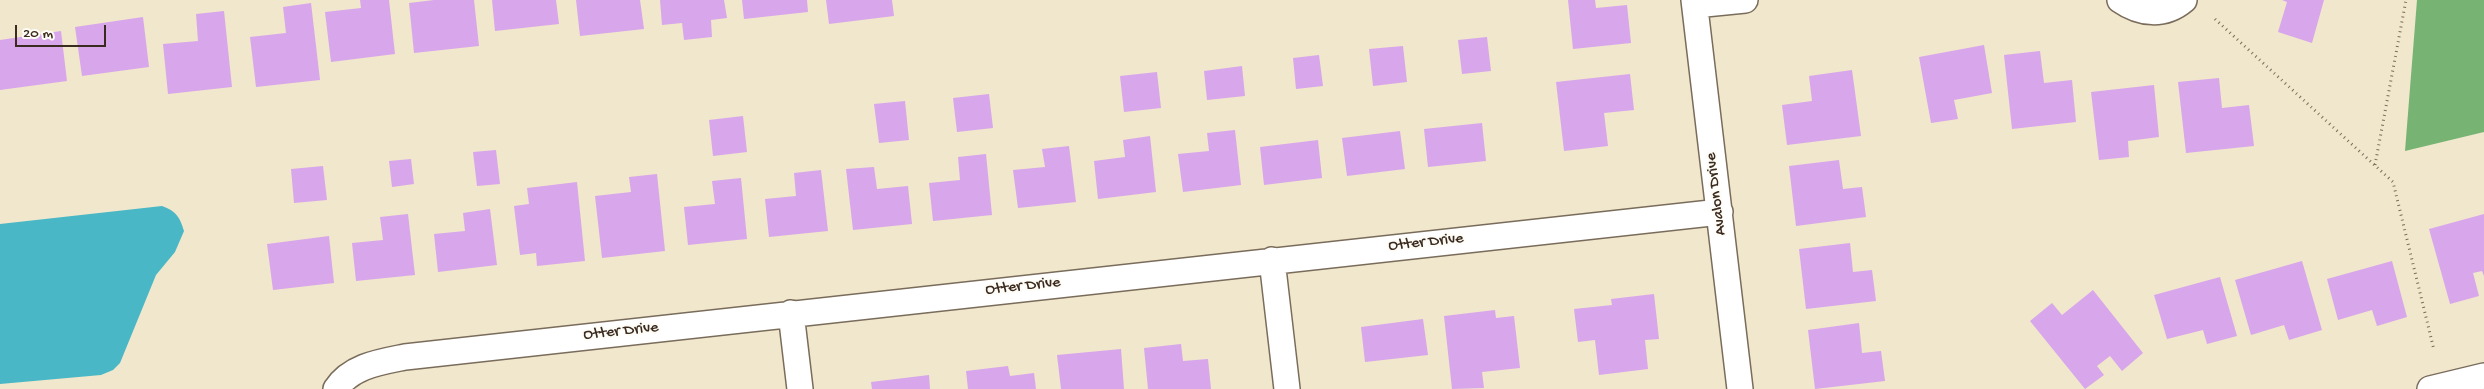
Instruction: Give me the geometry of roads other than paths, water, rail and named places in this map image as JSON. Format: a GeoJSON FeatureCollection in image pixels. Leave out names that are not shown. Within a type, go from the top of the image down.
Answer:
{"type":"FeatureCollection","features":[{"type":"Feature","properties":{"kind":"street"},"geometry":{"type":"LineString","coordinates":[[1695,3],[1745,0]]}},
{"type":"Feature","properties":{"kind":"street"},"geometry":{"type":"LineString","coordinates":[[2120,0],[2129,7],[2151,12],[2174,8],[2184,0]]}},
{"type":"Feature","properties":{"kind":"street","name":"Avalon Drive"},"geometry":{"type":"LineString","coordinates":[[1695,3],[1740,389]]}},
{"type":"Feature","properties":{"kind":"street","name":"Otter Drive"},"geometry":{"type":"LineString","coordinates":[[336,389],[343,379],[361,368],[405,357],[1720,212]]}},
{"type":"Feature","properties":{"kind":"street"},"geometry":{"type":"LineString","coordinates":[[1272,260],[1287,389]]}},
{"type":"Feature","properties":{"kind":"street"},"geometry":{"type":"LineString","coordinates":[[791,313],[800,389]]}},
{"type":"Feature","properties":{"kind":"street"},"geometry":{"type":"LineString","coordinates":[[2430,389],[2484,376]]}},
{"type":"Feature","properties":{"kind":"water"},"geometry":{"type":"Polygon","coordinates":[[[162,206],[177,215],[184,231],[175,252],[156,275],[120,363],[113,370],[101,375],[0,384],[0,224],[162,206]]]}}]}
